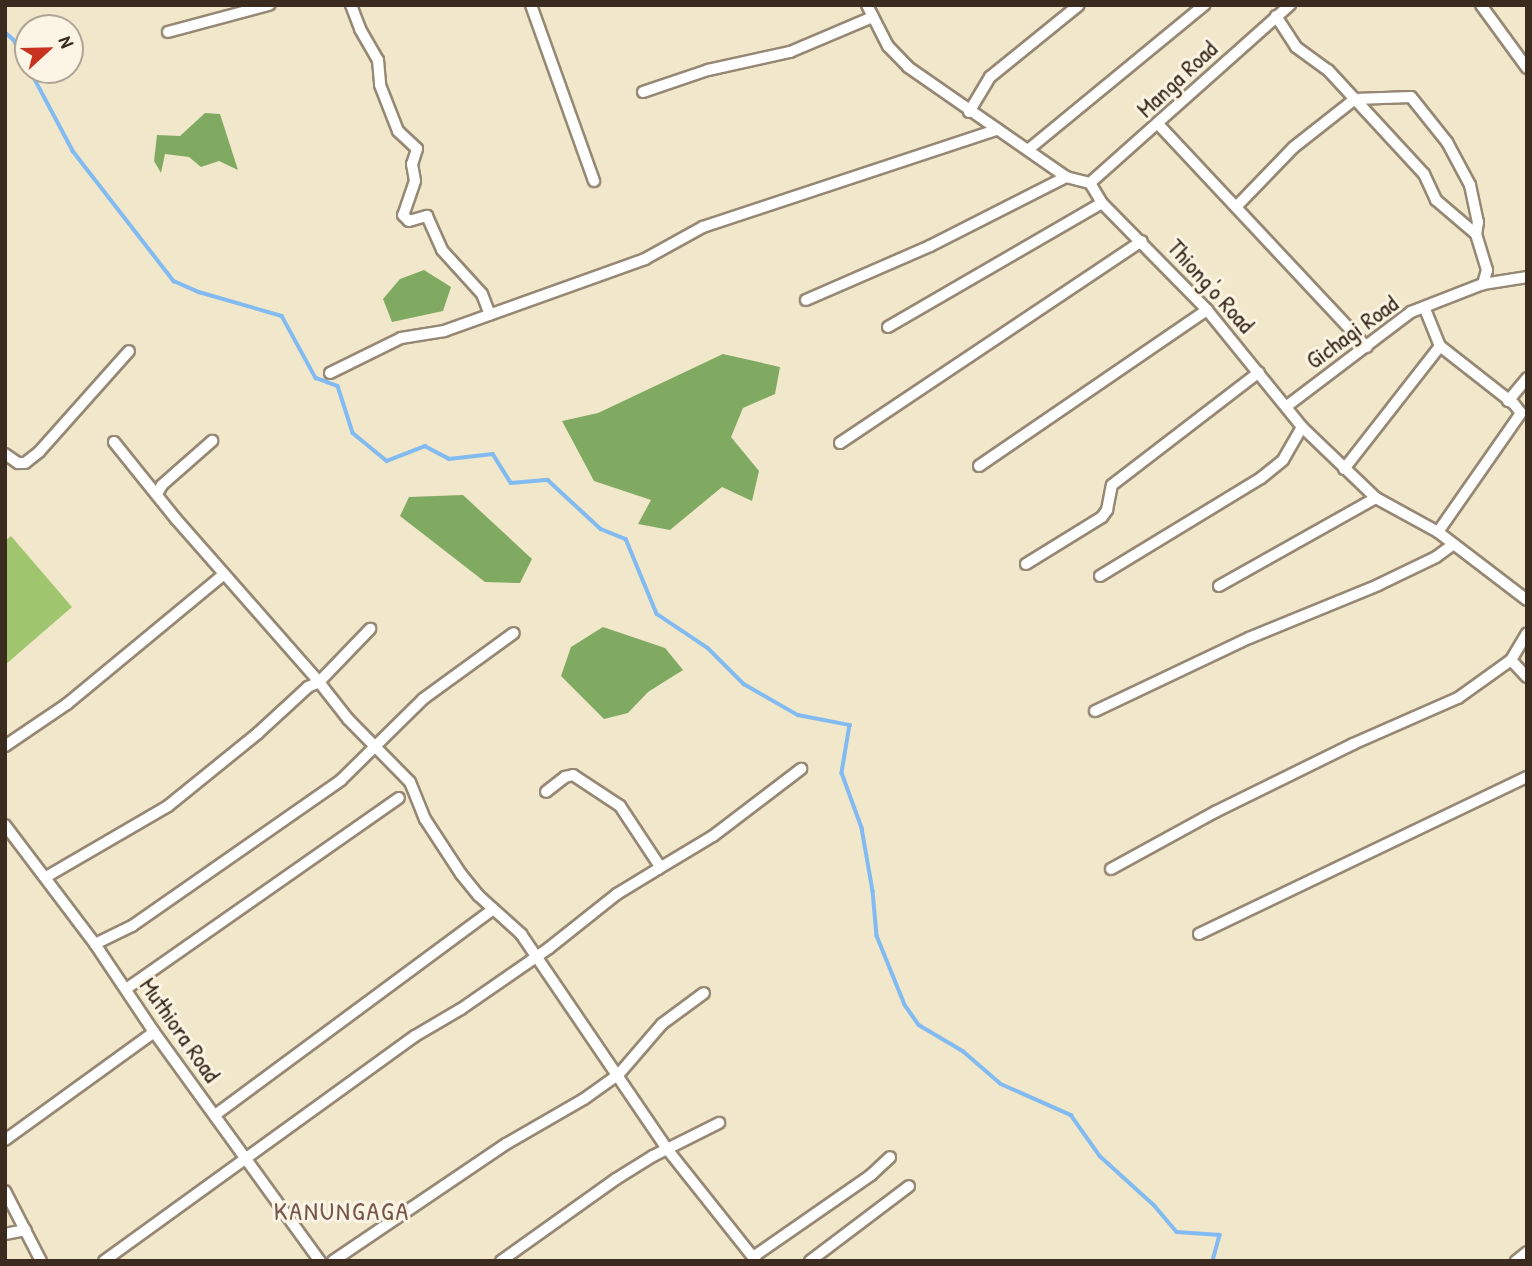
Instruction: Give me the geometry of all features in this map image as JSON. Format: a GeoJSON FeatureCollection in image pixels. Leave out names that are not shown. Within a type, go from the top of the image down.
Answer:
{"type":"FeatureCollection","features":[{"type":"Feature","properties":{"kind":"street"},"geometry":{"type":"LineString","coordinates":[[169,32],[269,5]]}},
{"type":"Feature","properties":{"kind":"street"},"geometry":{"type":"LineString","coordinates":[[351,5],[360,29],[371,43],[378,60],[380,85],[398,131],[416,149],[412,164],[415,181],[403,215],[409,221],[426,216],[442,250],[482,293],[490,315]]}},
{"type":"Feature","properties":{"kind":"street"},"geometry":{"type":"LineString","coordinates":[[531,5],[594,181]]}},
{"type":"Feature","properties":{"kind":"street"},"geometry":{"type":"LineString","coordinates":[[867,5],[888,46],[908,66],[969,112],[1029,149],[1066,177],[1090,183]]}},
{"type":"Feature","properties":{"kind":"street"},"geometry":{"type":"LineString","coordinates":[[969,112],[989,77],[1079,5]]}},
{"type":"Feature","properties":{"kind":"street"},"geometry":{"type":"LineString","coordinates":[[1029,149],[1204,5]]}},
{"type":"Feature","properties":{"kind":"street","name":"Manga Road"},"geometry":{"type":"LineString","coordinates":[[1090,183],[1159,125],[1290,5]]}},
{"type":"Feature","properties":{"kind":"street"},"geometry":{"type":"LineString","coordinates":[[1482,5],[1527,68]]}},
{"type":"Feature","properties":{"kind":"street"},"geometry":{"type":"LineString","coordinates":[[1276,16],[1296,47],[1328,71],[1424,174],[1436,200],[1476,234]]}},
{"type":"Feature","properties":{"kind":"street"},"geometry":{"type":"LineString","coordinates":[[643,92],[708,70],[790,52],[873,17]]}},
{"type":"Feature","properties":{"kind":"street"},"geometry":{"type":"LineString","coordinates":[[1236,207],[1294,147],[1356,99],[1411,97],[1447,142],[1470,185],[1478,222],[1476,234],[1487,270],[1483,284]]}},
{"type":"Feature","properties":{"kind":"street"},"geometry":{"type":"LineString","coordinates":[[1159,125],[1367,346]]}},
{"type":"Feature","properties":{"kind":"street"},"geometry":{"type":"LineString","coordinates":[[330,373],[401,338],[444,331],[645,259],[703,227],[997,130]]}},
{"type":"Feature","properties":{"kind":"street"},"geometry":{"type":"LineString","coordinates":[[806,300],[930,246],[1066,177]]}},
{"type":"Feature","properties":{"kind":"street","name":"Thiong'o Road"},"geometry":{"type":"LineString","coordinates":[[1090,183],[1102,203],[1207,310],[1302,426],[1344,469],[1376,498],[1438,533],[1525,593]]}},
{"type":"Feature","properties":{"kind":"street"},"geometry":{"type":"LineString","coordinates":[[888,327],[1102,203]]}},
{"type":"Feature","properties":{"kind":"street"},"geometry":{"type":"LineString","coordinates":[[840,443],[1142,241]]}},
{"type":"Feature","properties":{"kind":"street","name":"Gichagi Road"},"geometry":{"type":"LineString","coordinates":[[1287,406],[1411,312],[1425,309],[1483,284],[1527,277]]}},
{"type":"Feature","properties":{"kind":"street"},"geometry":{"type":"LineString","coordinates":[[1425,309],[1440,346],[1521,413],[1438,533]]}},
{"type":"Feature","properties":{"kind":"street"},"geometry":{"type":"LineString","coordinates":[[979,466],[1207,310]]}},
{"type":"Feature","properties":{"kind":"street"},"geometry":{"type":"LineString","coordinates":[[1344,469],[1440,346]]}},
{"type":"Feature","properties":{"kind":"street"},"geometry":{"type":"LineString","coordinates":[[5,454],[18,463],[25,463],[39,452],[129,351]]}},
{"type":"Feature","properties":{"kind":"street"},"geometry":{"type":"LineString","coordinates":[[1026,564],[1102,517],[1107,510],[1112,485],[1259,372]]}},
{"type":"Feature","properties":{"kind":"street"},"geometry":{"type":"LineString","coordinates":[[1508,401],[1527,378]]}},
{"type":"Feature","properties":{"kind":"street"},"geometry":{"type":"LineString","coordinates":[[1100,576],[1261,478],[1283,460],[1302,426]]}},
{"type":"Feature","properties":{"kind":"street"},"geometry":{"type":"LineString","coordinates":[[114,442],[223,575],[373,745],[410,782],[439,843],[479,896],[521,934],[538,956],[568,1005],[619,1074],[667,1149],[755,1259],[871,1175],[890,1157]]}},
{"type":"Feature","properties":{"kind":"street"},"geometry":{"type":"LineString","coordinates":[[157,494],[162,485],[212,442]]}},
{"type":"Feature","properties":{"kind":"street"},"geometry":{"type":"LineString","coordinates":[[1219,586],[1376,498]]}},
{"type":"Feature","properties":{"kind":"street"},"geometry":{"type":"LineString","coordinates":[[1095,711],[1249,638],[1378,584],[1436,557],[1454,544]]}},
{"type":"Feature","properties":{"kind":"street"},"geometry":{"type":"LineString","coordinates":[[5,746],[67,704],[223,575]]}},
{"type":"Feature","properties":{"kind":"street"},"geometry":{"type":"LineString","coordinates":[[46,877],[161,811],[258,733],[308,687],[319,682],[370,629]]}},
{"type":"Feature","properties":{"kind":"street"},"geometry":{"type":"LineString","coordinates":[[95,944],[132,926],[341,780],[373,745],[423,699],[514,633]]}},
{"type":"Feature","properties":{"kind":"street"},"geometry":{"type":"LineString","coordinates":[[1111,869],[1226,806],[1458,698],[1511,660],[1527,633]]}},
{"type":"Feature","properties":{"kind":"street"},"geometry":{"type":"LineString","coordinates":[[1511,660],[1527,677]]}},
{"type":"Feature","properties":{"kind":"street"},"geometry":{"type":"LineString","coordinates":[[104,1261],[415,1036],[461,1009],[538,956],[617,894],[713,836],[801,769]]}},
{"type":"Feature","properties":{"kind":"street"},"geometry":{"type":"LineString","coordinates":[[546,792],[565,777],[573,775],[611,799],[620,806],[659,866],[658,869]]}},
{"type":"Feature","properties":{"kind":"street"},"geometry":{"type":"LineString","coordinates":[[1199,934],[1527,777]]}},
{"type":"Feature","properties":{"kind":"street"},"geometry":{"type":"LineString","coordinates":[[126,989],[399,798]]}},
{"type":"Feature","properties":{"kind":"street","name":"Muthiora Road"},"geometry":{"type":"LineString","coordinates":[[5,825],[95,944],[154,1032],[320,1261]]}},
{"type":"Feature","properties":{"kind":"street"},"geometry":{"type":"LineString","coordinates":[[215,1115],[493,909]]}},
{"type":"Feature","properties":{"kind":"street"},"geometry":{"type":"LineString","coordinates":[[333,1261],[506,1144],[584,1099],[619,1074],[662,1024],[704,993]]}},
{"type":"Feature","properties":{"kind":"street"},"geometry":{"type":"LineString","coordinates":[[5,1140],[154,1032]]}},
{"type":"Feature","properties":{"kind":"street"},"geometry":{"type":"LineString","coordinates":[[501,1261],[616,1179],[719,1123]]}},
{"type":"Feature","properties":{"kind":"street"},"geometry":{"type":"LineString","coordinates":[[810,1261],[909,1185]]}},
{"type":"Feature","properties":{"kind":"street"},"geometry":{"type":"LineString","coordinates":[[5,1191],[41,1261]]}},
{"type":"Feature","properties":{"kind":"street"},"geometry":{"type":"LineString","coordinates":[[5,1234],[26,1230]]}},
{"type":"Feature","properties":{"kind":"street"},"geometry":{"type":"LineString","coordinates":[[1516,1261],[1527,1252]]}},
{"type":"Feature","properties":{"kind":"green space"},"geometry":{"type":"Polygon","coordinates":[[[205,113],[220,114],[238,170],[219,161],[201,167],[189,157],[165,154],[161,173],[154,161],[157,135],[180,136],[205,113]]]}},
{"type":"Feature","properties":{"kind":"green space"},"geometry":{"type":"Polygon","coordinates":[[[424,270],[451,287],[443,311],[392,322],[383,299],[400,279],[424,270]]]}},
{"type":"Feature","properties":{"kind":"green space"},"geometry":{"type":"Polygon","coordinates":[[[723,354],[780,367],[775,394],[743,408],[731,437],[759,471],[752,501],[722,487],[670,530],[638,524],[651,500],[594,481],[562,421],[598,413],[723,354]]]}},
{"type":"Feature","properties":{"kind":"green space"},"geometry":{"type":"Polygon","coordinates":[[[463,495],[532,559],[520,583],[485,582],[400,516],[409,497],[463,495]]]}},
{"type":"Feature","properties":{"kind":"green space"},"geometry":{"type":"Polygon","coordinates":[[[11,536],[72,607],[5,665],[5,541],[11,536]]]}},
{"type":"Feature","properties":{"kind":"green space"},"geometry":{"type":"Polygon","coordinates":[[[603,627],[665,648],[683,670],[648,692],[628,713],[604,719],[561,676],[571,647],[603,627]]]}},
{"type":"Feature","properties":{"kind":"waterway"},"geometry":{"type":"LineString","coordinates":[[5,32],[14,40]]}},
{"type":"Feature","properties":{"kind":"waterway"},"geometry":{"type":"LineString","coordinates":[[37,84],[73,151],[174,281],[199,292],[282,316],[316,378],[338,386],[353,433],[387,461],[425,446],[449,459],[493,454],[511,483],[548,480],[601,529],[626,539],[657,614],[708,648],[744,684],[798,715],[850,725],[842,773],[862,828],[873,891],[877,936],[905,1005],[919,1025],[963,1051],[1001,1084],[1071,1115],[1100,1156],[1155,1206],[1177,1232],[1220,1235],[1213,1261]]}},
{"type":"Feature","properties":{"kind":"district","name":"KANUNGAGA"},"geometry":{"type":"Point","coordinates":[342,1211]}}]}
